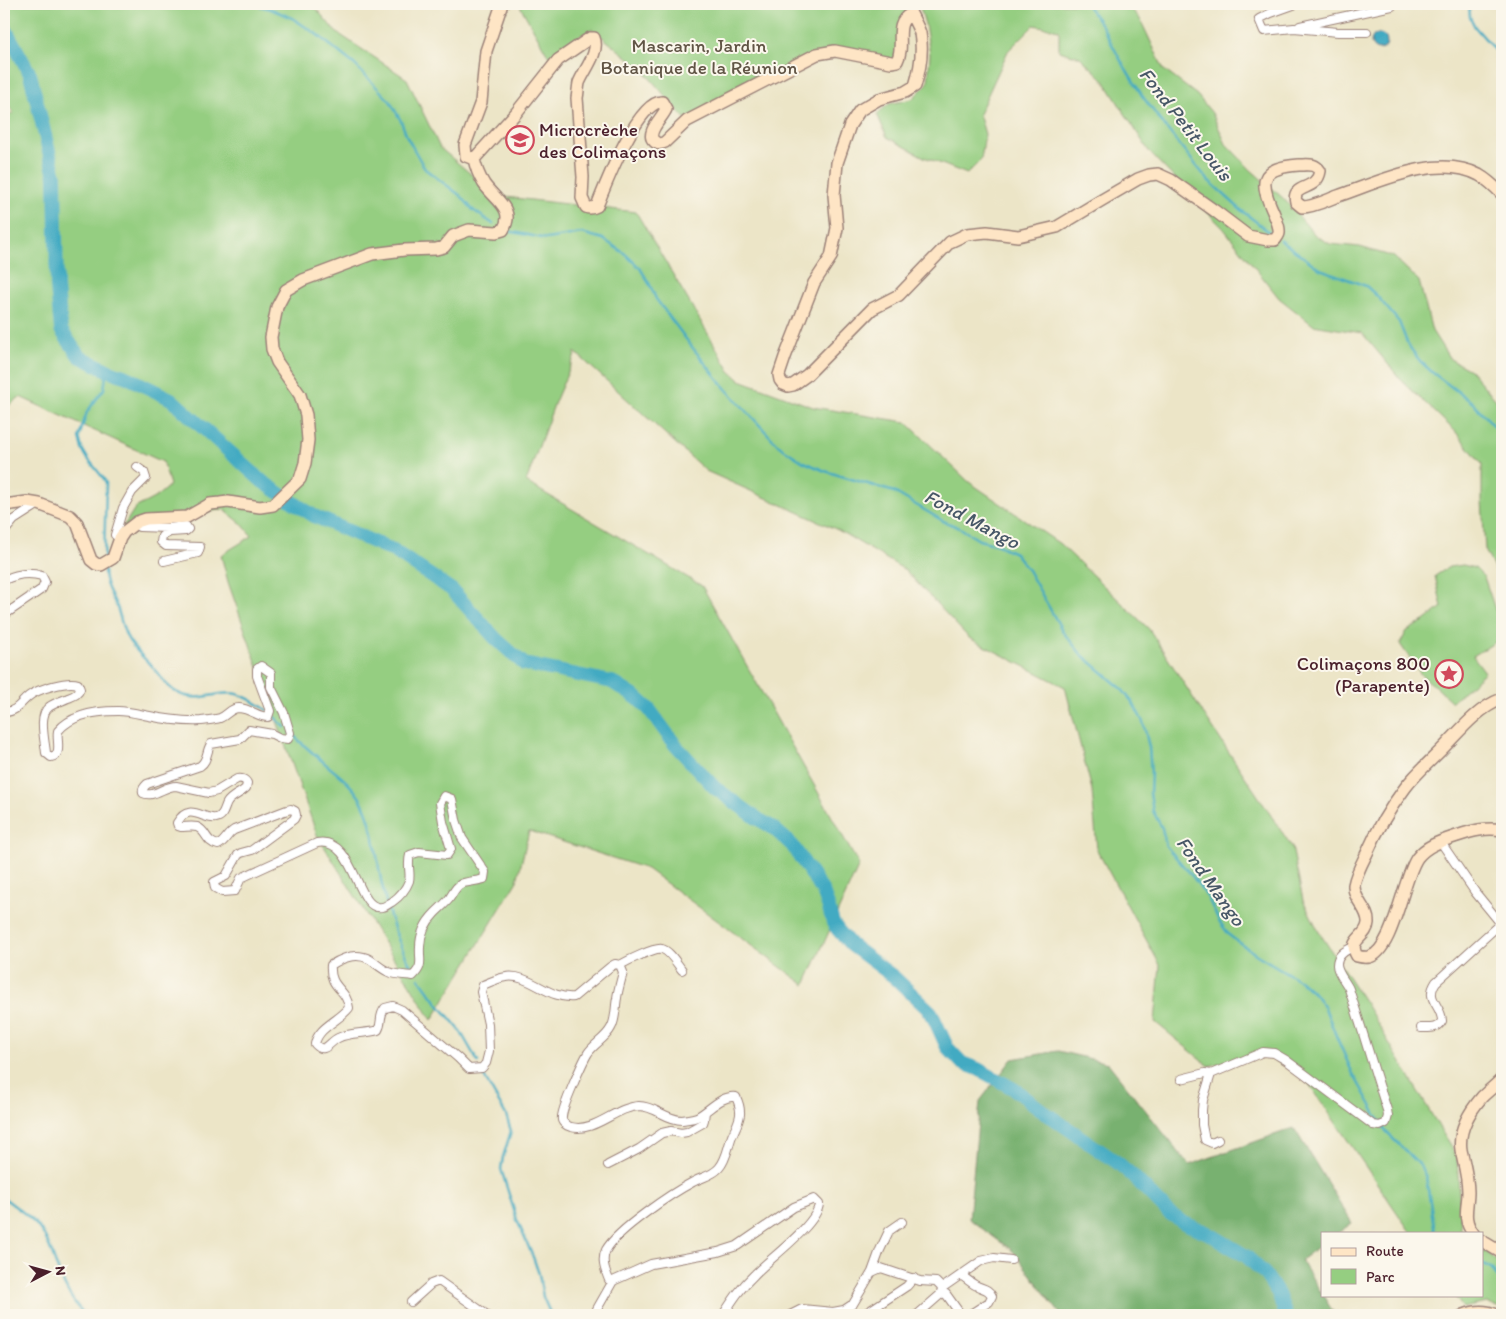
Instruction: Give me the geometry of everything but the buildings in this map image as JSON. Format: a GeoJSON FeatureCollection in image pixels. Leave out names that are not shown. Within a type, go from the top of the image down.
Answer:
{"type":"FeatureCollection","features":[{"type":"Feature","properties":{"kind":"main road"},"geometry":{"type":"LineString","coordinates":[[474,159],[466,156],[465,145],[481,102],[486,51],[502,4]]}},
{"type":"Feature","properties":{"kind":"main road"},"geometry":{"type":"LineString","coordinates":[[474,159],[516,113],[558,60],[590,38],[594,38],[596,42],[593,54],[578,86],[577,98],[583,177],[582,198],[586,207],[594,208],[597,206],[621,150],[637,122],[651,106],[658,102],[662,102],[665,105],[664,115],[652,129],[651,135],[652,140],[661,144],[686,121],[817,54],[835,51],[891,62],[897,60],[900,55],[901,24],[911,9]]}},
{"type":"Feature","properties":{"kind":"main road"},"geometry":{"type":"LineString","coordinates":[[911,9],[920,32],[921,43],[919,73],[915,86],[905,92],[879,99],[860,110],[850,125],[837,163],[834,195],[837,228],[832,256],[814,283],[784,357],[779,375],[783,384],[788,386],[793,385],[807,375],[872,310],[899,296],[950,242],[966,234],[987,232],[1018,236],[1057,227],[1138,179],[1150,174],[1158,174],[1171,180],[1248,236],[1268,240],[1277,236],[1278,223],[1266,196],[1266,177],[1279,167],[1311,165],[1317,166],[1320,171],[1319,178],[1315,183],[1297,191],[1295,194],[1296,202],[1302,207],[1415,170],[1436,167],[1450,167],[1478,174],[1502,194]]}},
{"type":"Feature","properties":{"kind":"main road"},"geometry":{"type":"LineString","coordinates":[[4,505],[27,502],[39,504],[70,516],[77,523],[91,560],[101,565],[113,558],[124,532],[137,522],[146,519],[187,517],[210,504],[233,503],[260,507],[273,505],[300,479],[305,463],[308,440],[306,415],[300,395],[277,362],[272,349],[271,337],[277,307],[286,290],[303,280],[372,254],[404,250],[436,250],[444,247],[453,236],[469,230],[496,232],[503,230],[507,224],[504,206],[485,186],[477,172],[474,159]]}},
{"type":"Feature","properties":{"kind":"main road"},"geometry":{"type":"LineString","coordinates":[[1502,699],[1494,702],[1471,719],[1406,786],[1376,833],[1356,877],[1354,892],[1368,918],[1368,926],[1365,932],[1355,942],[1354,947],[1357,956],[1369,957],[1374,955],[1385,942],[1394,924],[1409,873],[1426,849],[1440,842],[1476,830],[1493,828],[1502,830]]}},
{"type":"Feature","properties":{"kind":"main road"},"geometry":{"type":"LineString","coordinates":[[1472,1232],[1466,1221],[1465,1212],[1468,1192],[1461,1138],[1472,1111],[1483,1097],[1502,1079]]}},
{"type":"Feature","properties":{"kind":"main road"},"geometry":{"type":"LineString","coordinates":[[1484,1242],[1502,1253]]}},
{"type":"Feature","properties":{"kind":"main road"},"geometry":{"type":"LineString","coordinates":[[1464,1315],[1471,1312],[1484,1311],[1498,1315]]}},
{"type":"Feature","properties":{"kind":"street"},"geometry":{"type":"LineString","coordinates":[[1296,4],[1260,19],[1264,31],[1294,28],[1392,6]]}},
{"type":"Feature","properties":{"kind":"street"},"geometry":{"type":"LineString","coordinates":[[1294,28],[1338,32],[1367,32]]}},
{"type":"Feature","properties":{"kind":"street"},"geometry":{"type":"LineString","coordinates":[[120,538],[115,535],[123,508],[132,492],[146,478],[144,472],[137,467]]}},
{"type":"Feature","properties":{"kind":"street"},"geometry":{"type":"LineString","coordinates":[[4,532],[14,520],[39,504]]}},
{"type":"Feature","properties":{"kind":"street"},"geometry":{"type":"LineString","coordinates":[[137,522],[139,527],[168,528],[186,526],[188,528],[186,531],[170,532],[162,536],[161,542],[166,546],[200,547],[198,553],[164,561]]}},
{"type":"Feature","properties":{"kind":"street"},"geometry":{"type":"LineString","coordinates":[[4,580],[18,574],[37,574],[42,576],[45,582],[42,589],[4,614]]}},
{"type":"Feature","properties":{"kind":"street"},"geometry":{"type":"LineString","coordinates":[[4,712],[10,712],[18,708],[30,695],[39,691],[69,682],[78,684],[80,689],[77,694],[50,706],[43,715],[46,753],[54,757],[58,752],[58,731],[64,725],[86,714],[117,711],[170,720],[200,721],[221,718],[228,711],[238,708],[250,710],[260,717],[268,717],[270,711],[257,676],[257,669],[261,666],[266,668],[271,673],[271,687],[289,726],[290,734],[288,739],[249,730],[240,739],[211,744],[208,748],[206,760],[200,766],[147,784],[143,790],[143,793],[149,795],[176,786],[209,793],[217,791],[237,779],[246,780],[246,788],[228,801],[223,813],[218,818],[193,813],[184,815],[177,824],[181,827],[199,828],[203,831],[209,842],[218,845],[222,844],[229,833],[234,830],[287,810],[295,811],[294,820],[252,850],[238,855],[226,876],[214,882],[214,888],[222,892],[235,891],[241,878],[317,843],[325,842],[336,846],[345,857],[368,902],[377,907],[383,907],[396,899],[406,887],[410,878],[408,863],[410,855],[419,852],[447,855],[451,849],[443,822],[440,803],[444,796],[452,800],[462,838],[485,872],[484,879],[462,883],[426,924],[420,946],[421,961],[419,970],[413,976],[390,973],[369,959],[360,956],[338,960],[331,965],[330,974],[334,984],[345,995],[349,1008],[316,1038],[314,1044],[318,1048],[329,1046],[336,1038],[342,1036],[378,1030],[381,1013],[384,1008],[393,1006],[402,1010],[469,1069],[482,1068],[486,1063],[489,1051],[488,1024],[481,992],[483,985],[508,976],[520,978],[566,998],[574,997],[615,964],[620,965],[662,949],[668,952],[682,970]]}},
{"type":"Feature","properties":{"kind":"street"},"geometry":{"type":"LineString","coordinates":[[1421,1028],[1439,1026],[1442,1021],[1441,1012],[1432,997],[1431,988],[1502,923],[1474,892],[1440,842]]}},
{"type":"Feature","properties":{"kind":"street"},"geometry":{"type":"LineString","coordinates":[[1181,1080],[1211,1074],[1263,1052],[1274,1053],[1373,1124],[1380,1126],[1386,1123],[1388,1116],[1384,1102],[1348,989],[1337,968],[1342,952],[1354,947]]}},
{"type":"Feature","properties":{"kind":"street"},"geometry":{"type":"LineString","coordinates":[[613,1280],[609,1280],[603,1263],[606,1251],[618,1236],[636,1220],[693,1182],[711,1174],[720,1167],[725,1160],[731,1138],[740,1119],[741,1106],[736,1097],[732,1096],[722,1100],[692,1119],[679,1120],[668,1117],[655,1109],[633,1106],[582,1128],[569,1127],[563,1123],[562,1117],[565,1106],[588,1054],[611,1029],[623,972],[620,965]]}},
{"type":"Feature","properties":{"kind":"street"},"geometry":{"type":"LineString","coordinates":[[1211,1074],[1204,1100],[1202,1125],[1205,1140],[1212,1143],[1218,1140]]}},
{"type":"Feature","properties":{"kind":"street"},"geometry":{"type":"LineString","coordinates":[[608,1165],[662,1133],[687,1132],[702,1123],[705,1112]]}},
{"type":"Feature","properties":{"kind":"street"},"geometry":{"type":"LineString","coordinates":[[597,1315],[596,1309],[613,1280],[650,1264],[718,1252],[737,1246],[794,1207],[814,1199],[819,1204],[819,1210],[786,1247],[754,1274],[739,1291],[723,1315]]}},
{"type":"Feature","properties":{"kind":"street"},"geometry":{"type":"LineString","coordinates":[[790,1315],[802,1309],[813,1313],[844,1310],[853,1304],[872,1272],[889,1231],[902,1222]]}},
{"type":"Feature","properties":{"kind":"street"},"geometry":{"type":"LineString","coordinates":[[917,1315],[941,1294],[942,1290],[981,1261],[994,1258],[1011,1260]]}},
{"type":"Feature","properties":{"kind":"street"},"geometry":{"type":"LineString","coordinates":[[872,1272],[881,1268],[920,1281],[936,1282],[961,1315]]}},
{"type":"Feature","properties":{"kind":"street"},"geometry":{"type":"LineString","coordinates":[[961,1275],[977,1286],[985,1288],[992,1296],[989,1302],[969,1315]]}},
{"type":"Feature","properties":{"kind":"street"},"geometry":{"type":"LineString","coordinates":[[863,1315],[907,1286],[914,1278]]}},
{"type":"Feature","properties":{"kind":"street"},"geometry":{"type":"LineString","coordinates":[[411,1302],[431,1284],[439,1281],[487,1315]]}},
{"type":"Feature","properties":{"kind":"green space"},"geometry":{"type":"Polygon","coordinates":[[[4,4],[312,4],[336,32],[407,79],[440,148],[497,196],[636,212],[730,371],[740,380],[813,407],[906,422],[969,482],[1060,544],[1149,629],[1292,847],[1303,900],[1319,932],[1366,1004],[1457,1157],[1461,1229],[1464,1232],[1410,1232],[1303,1075],[1261,1053],[1209,1066],[1155,1022],[1160,965],[1097,850],[1092,790],[1065,687],[969,638],[905,570],[838,530],[706,471],[575,352],[526,482],[702,586],[859,865],[805,985],[647,869],[529,831],[517,881],[432,1020],[317,835],[228,582],[221,555],[252,536],[241,523],[223,509],[121,530],[135,508],[156,497],[170,485],[163,462],[20,397],[4,409],[4,115],[14,113],[4,101],[4,4]]]}},
{"type":"Feature","properties":{"kind":"green space","name":"Mascarin, Jardin Botanique de la Réunion"},"geometry":{"type":"Polygon","coordinates":[[[519,4],[912,4],[905,17],[897,61],[835,51],[687,121],[641,68],[592,29],[549,57],[519,4]]]}},
{"type":"Feature","properties":{"kind":"green space"},"geometry":{"type":"Polygon","coordinates":[[[919,4],[1127,4],[1140,19],[1164,70],[1197,95],[1212,113],[1226,144],[1251,170],[1284,199],[1315,235],[1330,244],[1360,247],[1394,257],[1419,281],[1432,331],[1450,359],[1470,370],[1502,407],[1502,585],[1485,550],[1482,464],[1455,431],[1402,381],[1362,333],[1313,325],[1279,298],[1224,229],[1150,153],[1103,79],[1080,57],[1059,51],[1059,30],[1034,25],[1008,51],[979,114],[985,134],[981,160],[967,174],[924,157],[887,137],[877,114],[889,104],[912,99],[928,83],[930,54],[925,24],[919,4]]]}},
{"type":"Feature","properties":{"kind":"green space"},"geometry":{"type":"Polygon","coordinates":[[[1463,565],[1475,568],[1484,577],[1502,625],[1502,638],[1473,656],[1485,672],[1452,702],[1422,676],[1400,644],[1407,631],[1426,620],[1442,607],[1435,576],[1449,567],[1463,565]]]}},
{"type":"Feature","properties":{"kind":"green space"},"geometry":{"type":"Polygon","coordinates":[[[1058,1051],[1108,1063],[1189,1165],[1294,1128],[1352,1223],[1339,1232],[1321,1232],[1321,1245],[1301,1260],[1321,1292],[1321,1296],[1323,1296],[1335,1315],[1061,1315],[1013,1251],[969,1219],[980,1101],[1012,1059],[1058,1051]]]}},
{"type":"Feature","properties":{"kind":"green space"},"geometry":{"type":"Polygon","coordinates":[[[1484,1250],[1502,1266],[1502,1310],[1487,1303],[1463,1308],[1455,1296],[1484,1296],[1484,1250]]]}},
{"type":"Feature","properties":{"kind":"water"},"geometry":{"type":"Polygon","coordinates":[[[1379,34],[1385,36],[1387,42],[1385,48],[1379,50],[1373,48],[1371,42],[1373,36],[1379,34]]]}},
{"type":"Feature","properties":{"kind":"waterway","name":"Fond Mango"},"geometry":{"type":"LineString","coordinates":[[253,4],[292,18],[315,33],[355,65],[390,101],[425,169],[461,196],[473,210],[493,224]]}},
{"type":"Feature","properties":{"kind":"waterway","name":"Fond Petit Louis"},"geometry":{"type":"LineString","coordinates":[[1086,4],[1102,26],[1143,97],[1208,180],[1241,210],[1273,235]]}},
{"type":"Feature","properties":{"kind":"waterway"},"geometry":{"type":"LineString","coordinates":[[1469,4],[1470,17],[1475,27],[1502,58]]}},
{"type":"Feature","properties":{"kind":"waterway"},"geometry":{"type":"LineString","coordinates":[[4,26],[30,74],[55,176],[57,287],[61,330],[79,356],[171,399],[263,482],[314,516],[394,551],[452,590],[496,639],[524,664],[612,682],[637,698],[649,709],[676,746],[715,788],[772,827],[792,845],[822,890],[833,923],[838,930],[851,945],[894,977],[931,1012],[947,1047],[962,1063],[978,1069],[1014,1089],[1118,1163],[1169,1213],[1184,1223],[1208,1233],[1246,1256],[1265,1274],[1278,1294],[1286,1315]]}},
{"type":"Feature","properties":{"kind":"waterway","name":"Fond Mango"},"geometry":{"type":"LineString","coordinates":[[508,231],[547,239],[582,233],[603,239],[624,253],[640,268],[656,299],[692,347],[726,389],[779,446],[802,461],[825,471],[894,492],[979,540],[998,545],[1015,553],[1028,570],[1063,632],[1081,654],[1121,688],[1133,703],[1143,722],[1149,747],[1150,793],[1153,811],[1162,828],[1166,846],[1193,877],[1208,898],[1219,921],[1230,936],[1257,955],[1299,980],[1315,994],[1325,1008],[1352,1072],[1386,1132],[1419,1164],[1426,1177],[1435,1232]]}},
{"type":"Feature","properties":{"kind":"waterway","name":"Fond Petit Louis"},"geometry":{"type":"LineString","coordinates":[[1280,240],[1320,269],[1366,286],[1399,322],[1408,345],[1420,361],[1473,403],[1496,428],[1502,438]]}},
{"type":"Feature","properties":{"kind":"waterway"},"geometry":{"type":"LineString","coordinates":[[104,560],[106,483],[82,449],[79,437],[87,412],[104,389],[107,370]]}},
{"type":"Feature","properties":{"kind":"waterway"},"geometry":{"type":"LineString","coordinates":[[104,568],[106,584],[117,607],[128,639],[171,689],[180,694],[195,697],[237,694],[267,710]]}},
{"type":"Feature","properties":{"kind":"waterway"},"geometry":{"type":"LineString","coordinates":[[271,714],[285,727]]}},
{"type":"Feature","properties":{"kind":"waterway"},"geometry":{"type":"LineString","coordinates":[[291,733],[346,781],[365,807],[376,849],[386,903],[397,937],[413,970]]}},
{"type":"Feature","properties":{"kind":"waterway"},"geometry":{"type":"LineString","coordinates":[[419,978],[459,1029],[478,1062]]}},
{"type":"Feature","properties":{"kind":"waterway"},"geometry":{"type":"LineString","coordinates":[[482,1073],[506,1115],[511,1131],[501,1169],[517,1220],[539,1274],[543,1297],[551,1315]]}},
{"type":"Feature","properties":{"kind":"waterway"},"geometry":{"type":"LineString","coordinates":[[4,1198],[29,1218],[42,1232],[68,1292],[85,1315]]}},
{"type":"Feature","properties":{"kind":"waterway","name":"Fond Mango"},"geometry":{"type":"LineString","coordinates":[[1484,1264],[1491,1268],[1502,1284]]}},
{"type":"Feature","properties":{"kind":"place","name":"Microcrèche des Colimaçons"},"geometry":{"type":"Point","coordinates":[520,140]}},
{"type":"Feature","properties":{"kind":"place","name":"Colimaçons 800 (Parapente)"},"geometry":{"type":"Point","coordinates":[1449,674]}}]}
